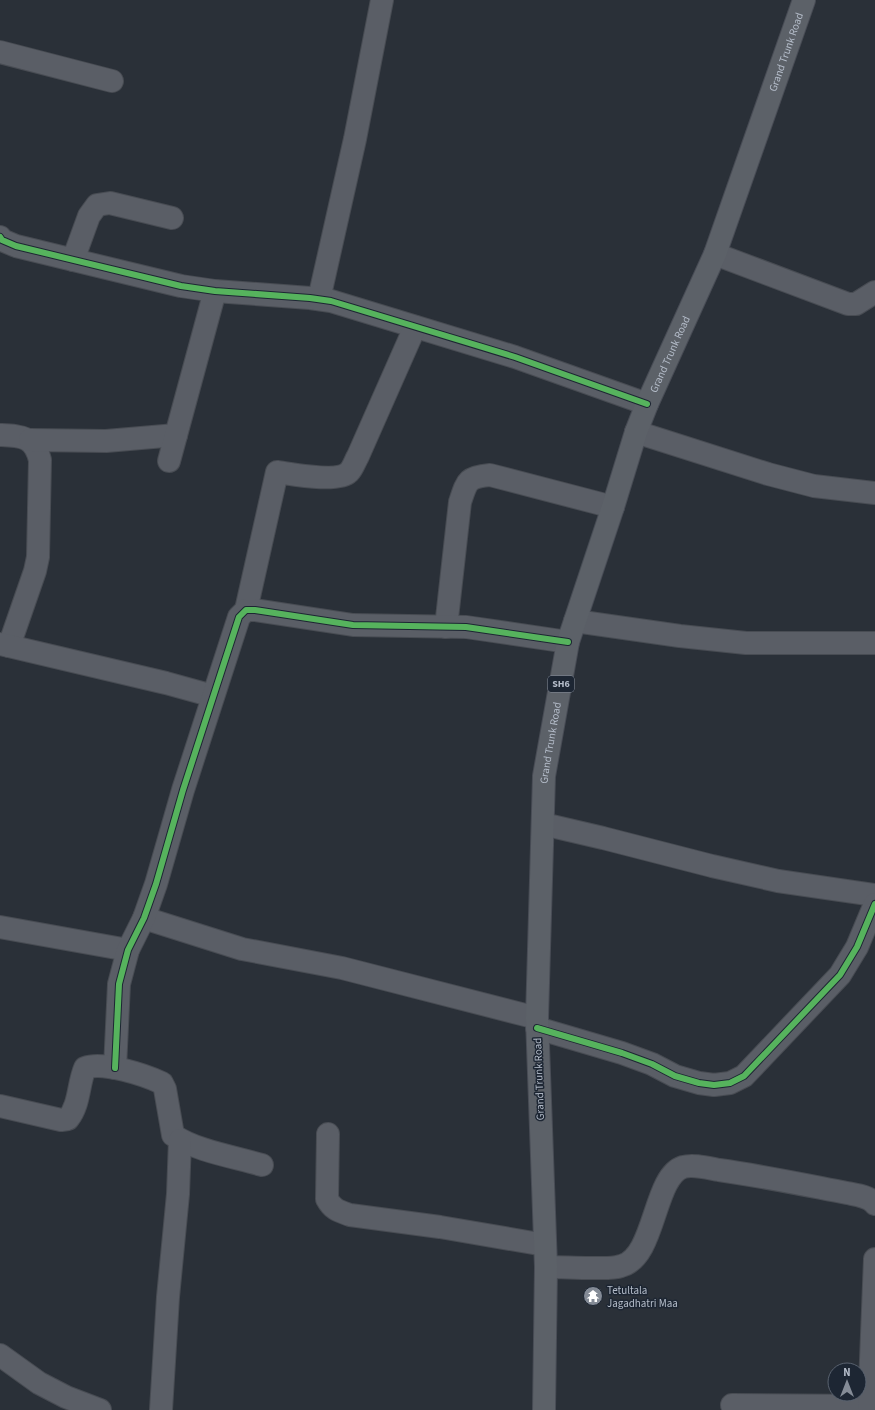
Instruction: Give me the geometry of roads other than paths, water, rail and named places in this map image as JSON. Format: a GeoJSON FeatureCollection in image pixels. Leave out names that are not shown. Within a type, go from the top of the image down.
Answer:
{"type":"FeatureCollection","features":[{"type":"Feature","properties":{"kind":"main road","name":"Grand Trunk Road"},"geometry":{"type":"LineString","coordinates":[[544,1410],[546,1267],[537,1023],[542,824],[544,776],[568,642],[614,507],[636,432],[647,404],[715,254],[804,0]]}},
{"type":"Feature","properties":{"kind":"street"},"geometry":{"type":"LineString","coordinates":[[318,299],[354,139],[382,0]]}},
{"type":"Feature","properties":{"kind":"street"},"geometry":{"type":"LineString","coordinates":[[0,52],[112,81]]}},
{"type":"Feature","properties":{"kind":"street"},"geometry":{"type":"LineString","coordinates":[[73,260],[89,216],[98,206],[110,203],[172,218]]}},
{"type":"Feature","properties":{"kind":"street"},"geometry":{"type":"LineString","coordinates":[[0,237],[2,240],[16,246],[181,286],[215,291],[331,301],[515,357],[647,404]]}},
{"type":"Feature","properties":{"kind":"street"},"geometry":{"type":"LineString","coordinates":[[715,254],[848,304],[856,304],[875,292]]}},
{"type":"Feature","properties":{"kind":"street"},"geometry":{"type":"LineString","coordinates":[[169,461],[215,291]]}},
{"type":"Feature","properties":{"kind":"street"},"geometry":{"type":"LineString","coordinates":[[115,1068],[119,984],[128,950],[144,918],[156,884],[182,790],[239,618],[246,610],[277,472],[324,478],[348,473],[358,456],[416,326]]}},
{"type":"Feature","properties":{"kind":"street"},"geometry":{"type":"LineString","coordinates":[[636,432],[768,474],[814,486],[875,493]]}},
{"type":"Feature","properties":{"kind":"street"},"geometry":{"type":"LineString","coordinates":[[0,435],[16,436],[30,440],[106,441],[176,435]]}},
{"type":"Feature","properties":{"kind":"street"},"geometry":{"type":"LineString","coordinates":[[30,440],[37,449],[40,460],[38,557],[35,571],[4,645],[166,683],[213,696]]}},
{"type":"Feature","properties":{"kind":"street"},"geometry":{"type":"LineString","coordinates":[[446,627],[460,502],[466,484],[475,476],[490,475],[614,507]]}},
{"type":"Feature","properties":{"kind":"street"},"geometry":{"type":"LineString","coordinates":[[246,610],[255,610],[353,625],[466,627],[568,642]]}},
{"type":"Feature","properties":{"kind":"street"},"geometry":{"type":"LineString","coordinates":[[575,621],[680,636],[746,643],[875,643]]}},
{"type":"Feature","properties":{"kind":"street"},"geometry":{"type":"LineString","coordinates":[[542,824],[778,881],[875,895]]}},
{"type":"Feature","properties":{"kind":"street"},"geometry":{"type":"LineString","coordinates":[[144,918],[242,949],[342,968],[537,1023],[652,1064],[675,1076],[699,1083],[714,1085],[730,1083],[744,1076],[840,975],[857,947],[875,904]]}},
{"type":"Feature","properties":{"kind":"street"},"geometry":{"type":"LineString","coordinates":[[0,927],[128,950]]}},
{"type":"Feature","properties":{"kind":"street"},"geometry":{"type":"LineString","coordinates":[[0,1106],[61,1120],[68,1119],[73,1112],[85,1068],[92,1065],[115,1068],[140,1074],[162,1083],[165,1089],[173,1135],[180,1140],[197,1147],[262,1165]]}},
{"type":"Feature","properties":{"kind":"street"},"geometry":{"type":"LineString","coordinates":[[328,1134],[327,1199],[331,1206],[339,1211],[350,1215],[440,1227],[545,1246]]}},
{"type":"Feature","properties":{"kind":"street"},"geometry":{"type":"LineString","coordinates":[[161,1410],[168,1297],[178,1194],[180,1140]]}},
{"type":"Feature","properties":{"kind":"street"},"geometry":{"type":"LineString","coordinates":[[546,1267],[608,1268],[622,1266],[632,1260],[642,1248],[673,1172],[684,1166],[696,1166],[739,1173],[847,1193],[864,1197],[875,1204]]}},
{"type":"Feature","properties":{"kind":"street"},"geometry":{"type":"LineString","coordinates":[[732,1405],[869,1408],[875,1259]]}},
{"type":"Feature","properties":{"kind":"street"},"geometry":{"type":"LineString","coordinates":[[0,1355],[39,1383],[66,1397],[100,1410]]}},
{"type":"Feature","properties":{"kind":"place","name":"Tetultala Jagadhatri Maa"},"geometry":{"type":"Point","coordinates":[593,1296]}}]}
